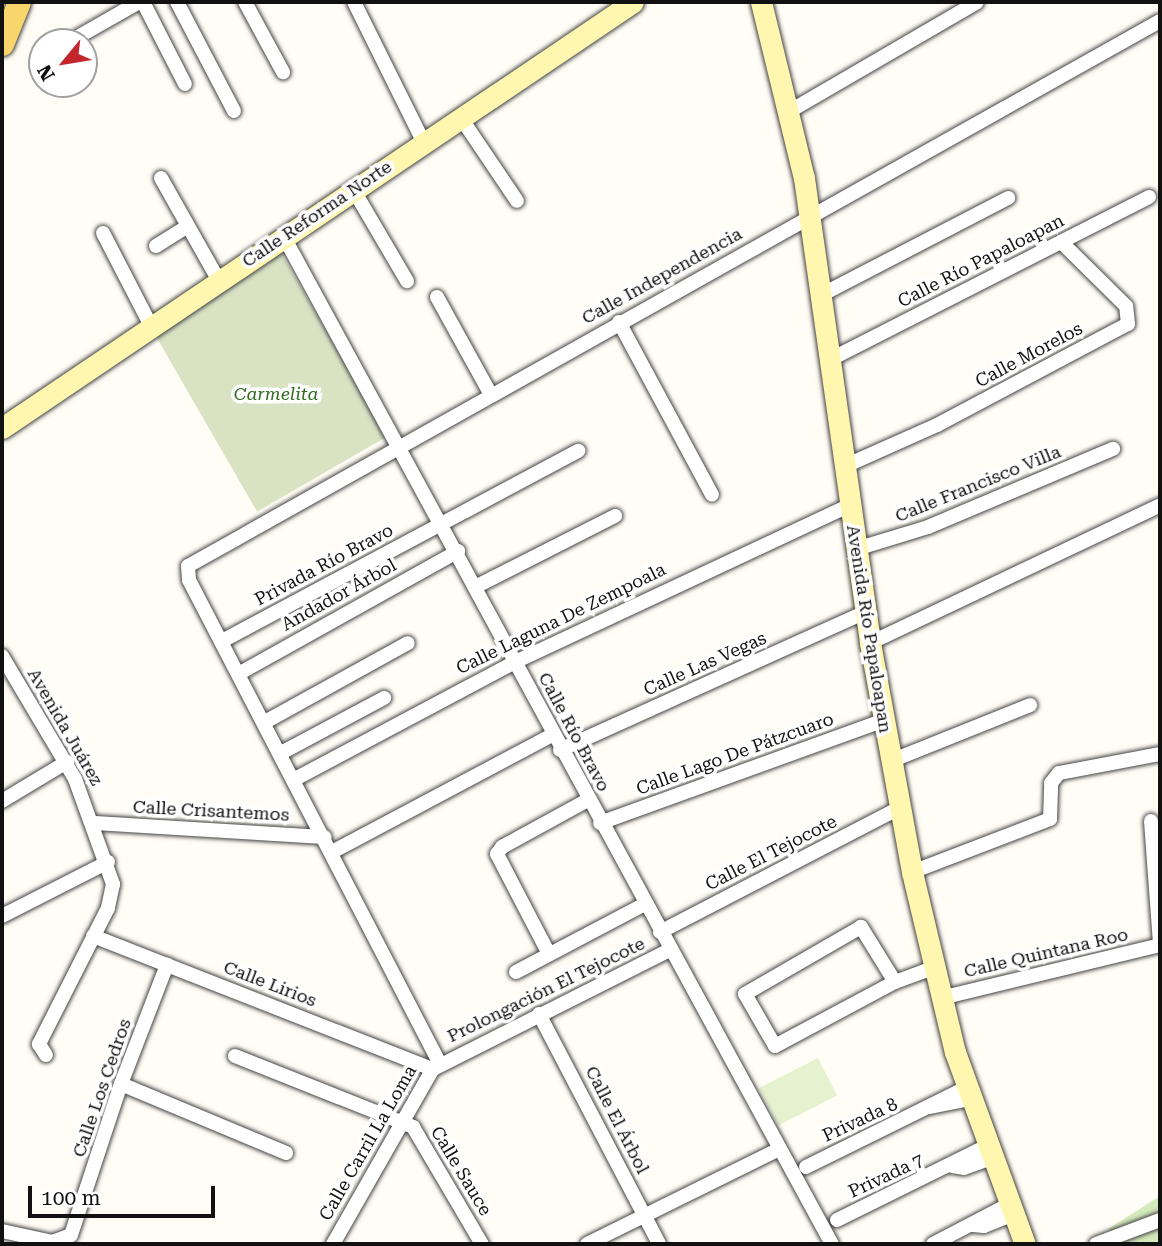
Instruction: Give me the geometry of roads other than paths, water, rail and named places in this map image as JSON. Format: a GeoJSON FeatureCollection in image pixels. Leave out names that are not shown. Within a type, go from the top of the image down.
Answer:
{"type":"FeatureCollection","features":[{"type":"Feature","properties":{"kind":"main road"},"geometry":{"type":"LineString","coordinates":[[2,44],[19,2]]}},
{"type":"Feature","properties":{"kind":"main road","name":"Calle Reforma Norte"},"geometry":{"type":"LineString","coordinates":[[2,428],[633,2]]}},
{"type":"Feature","properties":{"kind":"main road","name":"Avenida Río Papaloapan"},"geometry":{"type":"LineString","coordinates":[[761,2],[790,111],[810,216],[865,612],[912,872],[933,968],[968,1094],[1025,1244]]}},
{"type":"Feature","properties":{"kind":"street"},"geometry":{"type":"LineString","coordinates":[[94,28],[141,2],[185,84]]}},
{"type":"Feature","properties":{"kind":"street"},"geometry":{"type":"LineString","coordinates":[[177,2],[234,111]]}},
{"type":"Feature","properties":{"kind":"street"},"geometry":{"type":"LineString","coordinates":[[245,2],[283,72]]}},
{"type":"Feature","properties":{"kind":"street"},"geometry":{"type":"LineString","coordinates":[[354,2],[424,143]]}},
{"type":"Feature","properties":{"kind":"street"},"geometry":{"type":"LineString","coordinates":[[790,111],[977,2]]}},
{"type":"Feature","properties":{"kind":"street","name":"Calle Independencia"},"geometry":{"type":"LineString","coordinates":[[222,641],[186,570],[619,322],[1160,21]]}},
{"type":"Feature","properties":{"kind":"street"},"geometry":{"type":"LineString","coordinates":[[461,118],[517,201]]}},
{"type":"Feature","properties":{"kind":"street"},"geometry":{"type":"LineString","coordinates":[[161,178],[219,281]]}},
{"type":"Feature","properties":{"kind":"street"},"geometry":{"type":"LineString","coordinates":[[353,189],[407,281]]}},
{"type":"Feature","properties":{"kind":"street","name":"Calle Río Papaloapan"},"geometry":{"type":"LineString","coordinates":[[831,359],[1149,197]]}},
{"type":"Feature","properties":{"kind":"street"},"geometry":{"type":"LineString","coordinates":[[821,295],[1008,198]]}},
{"type":"Feature","properties":{"kind":"street"},"geometry":{"type":"LineString","coordinates":[[156,246],[187,227]]}},
{"type":"Feature","properties":{"kind":"street"},"geometry":{"type":"LineString","coordinates":[[103,233],[151,326]]}},
{"type":"Feature","properties":{"kind":"street","name":"Calle Río Bravo"},"geometry":{"type":"LineString","coordinates":[[284,237],[444,524],[552,735],[829,1243]]}},
{"type":"Feature","properties":{"kind":"street","name":"Calle Morelos"},"geometry":{"type":"LineString","coordinates":[[845,466],[957,415],[1128,324],[1126,306],[1061,242]]}},
{"type":"Feature","properties":{"kind":"street"},"geometry":{"type":"LineString","coordinates":[[437,297],[491,395]]}},
{"type":"Feature","properties":{"kind":"street"},"geometry":{"type":"LineString","coordinates":[[619,322],[712,495]]}},
{"type":"Feature","properties":{"kind":"street","name":"Calle Francisco Villa"},"geometry":{"type":"LineString","coordinates":[[856,549],[928,527],[1113,449]]}},
{"type":"Feature","properties":{"kind":"street","name":"Privada Río Bravo"},"geometry":{"type":"LineString","coordinates":[[222,641],[578,451]]}},
{"type":"Feature","properties":{"kind":"street","name":"Calle Laguna De Zempoala"},"geometry":{"type":"LineString","coordinates":[[295,779],[515,662],[850,505]]}},
{"type":"Feature","properties":{"kind":"street"},"geometry":{"type":"LineString","coordinates":[[870,643],[1160,505]]}},
{"type":"Feature","properties":{"kind":"street"},"geometry":{"type":"LineString","coordinates":[[477,586],[615,516]]}},
{"type":"Feature","properties":{"kind":"street","name":"Andador Árbol"},"geometry":{"type":"LineString","coordinates":[[240,673],[458,551]]}},
{"type":"Feature","properties":{"kind":"street","name":"Calle Las Vegas"},"geometry":{"type":"LineString","coordinates":[[561,750],[865,612]]}},
{"type":"Feature","properties":{"kind":"street"},"geometry":{"type":"LineString","coordinates":[[222,641],[325,837],[436,1067]]}},
{"type":"Feature","properties":{"kind":"street"},"geometry":{"type":"LineString","coordinates":[[265,722],[408,643]]}},
{"type":"Feature","properties":{"kind":"street","name":"Avenida Juárez"},"geometry":{"type":"LineString","coordinates":[[2,657],[67,762],[94,823],[113,884],[111,901],[39,1044],[46,1055]]}},
{"type":"Feature","properties":{"kind":"street"},"geometry":{"type":"LineString","coordinates":[[281,753],[384,698]]}},
{"type":"Feature","properties":{"kind":"street"},"geometry":{"type":"LineString","coordinates":[[891,761],[1030,705]]}},
{"type":"Feature","properties":{"kind":"street","name":"Calle Lago De Pátzcuaro"},"geometry":{"type":"LineString","coordinates":[[600,823],[884,720]]}},
{"type":"Feature","properties":{"kind":"street"},"geometry":{"type":"LineString","coordinates":[[331,852],[552,735]]}},
{"type":"Feature","properties":{"kind":"street"},"geometry":{"type":"LineString","coordinates":[[912,872],[1050,819],[1051,783],[1059,773],[1160,754]]}},
{"type":"Feature","properties":{"kind":"street"},"geometry":{"type":"LineString","coordinates":[[2,801],[67,762]]}},
{"type":"Feature","properties":{"kind":"street"},"geometry":{"type":"LineString","coordinates":[[549,954],[498,850],[588,800]]}},
{"type":"Feature","properties":{"kind":"street","name":"Calle El Tejocote"},"geometry":{"type":"LineString","coordinates":[[660,932],[900,808]]}},
{"type":"Feature","properties":{"kind":"street"},"geometry":{"type":"LineString","coordinates":[[1151,821],[1160,944]]}},
{"type":"Feature","properties":{"kind":"street","name":"Calle Crisantemos"},"geometry":{"type":"LineString","coordinates":[[94,823],[325,837]]}},
{"type":"Feature","properties":{"kind":"street"},"geometry":{"type":"LineString","coordinates":[[2,916],[108,862]]}},
{"type":"Feature","properties":{"kind":"street"},"geometry":{"type":"LineString","coordinates":[[516,972],[645,904]]}},
{"type":"Feature","properties":{"kind":"street"},"geometry":{"type":"LineString","coordinates":[[895,982],[861,927],[745,994],[775,1046],[895,982],[933,968]]}},
{"type":"Feature","properties":{"kind":"street","name":"Calle Lirios"},"geometry":{"type":"LineString","coordinates":[[93,936],[436,1067]]}},
{"type":"Feature","properties":{"kind":"street","name":"Calle Quintana Roo"},"geometry":{"type":"LineString","coordinates":[[941,998],[1160,944]]}},
{"type":"Feature","properties":{"kind":"street","name":"Prolongación El Tejocote"},"geometry":{"type":"LineString","coordinates":[[436,1067],[670,950]]}},
{"type":"Feature","properties":{"kind":"street","name":"Calle Los Cedros"},"geometry":{"type":"LineString","coordinates":[[2,1231],[52,1242],[71,1235],[121,1084],[167,965]]}},
{"type":"Feature","properties":{"kind":"street","name":"Calle El Árbol"},"geometry":{"type":"LineString","coordinates":[[539,1014],[659,1244]]}},
{"type":"Feature","properties":{"kind":"street"},"geometry":{"type":"LineString","coordinates":[[236,1056],[403,1122]]}},
{"type":"Feature","properties":{"kind":"street","name":"Calle Carril La Loma"},"geometry":{"type":"LineString","coordinates":[[333,1244],[436,1067]]}},
{"type":"Feature","properties":{"kind":"street"},"geometry":{"type":"LineString","coordinates":[[121,1084],[286,1153]]}},
{"type":"Feature","properties":{"kind":"street","name":"Privada 8"},"geometry":{"type":"LineString","coordinates":[[806,1167],[930,1107],[968,1094]]}},
{"type":"Feature","properties":{"kind":"street","name":"Calle Sauce"},"geometry":{"type":"LineString","coordinates":[[403,1122],[420,1136],[482,1244]]}},
{"type":"Feature","properties":{"kind":"street"},"geometry":{"type":"LineString","coordinates":[[587,1244],[779,1149]]}},
{"type":"Feature","properties":{"kind":"street","name":"Privada 7"},"geometry":{"type":"LineString","coordinates":[[837,1220],[952,1166],[964,1168],[989,1152]]}},
{"type":"Feature","properties":{"kind":"street"},"geometry":{"type":"LineString","coordinates":[[933,1244],[973,1225],[984,1226],[1012,1209]]}},
{"type":"Feature","properties":{"kind":"street"},"geometry":{"type":"LineString","coordinates":[[1096,1244],[1160,1220]]}},
{"type":"Feature","properties":{"kind":"park label","name":"Carmelita"},"geometry":{"type":"Point","coordinates":[276,394]}}]}
